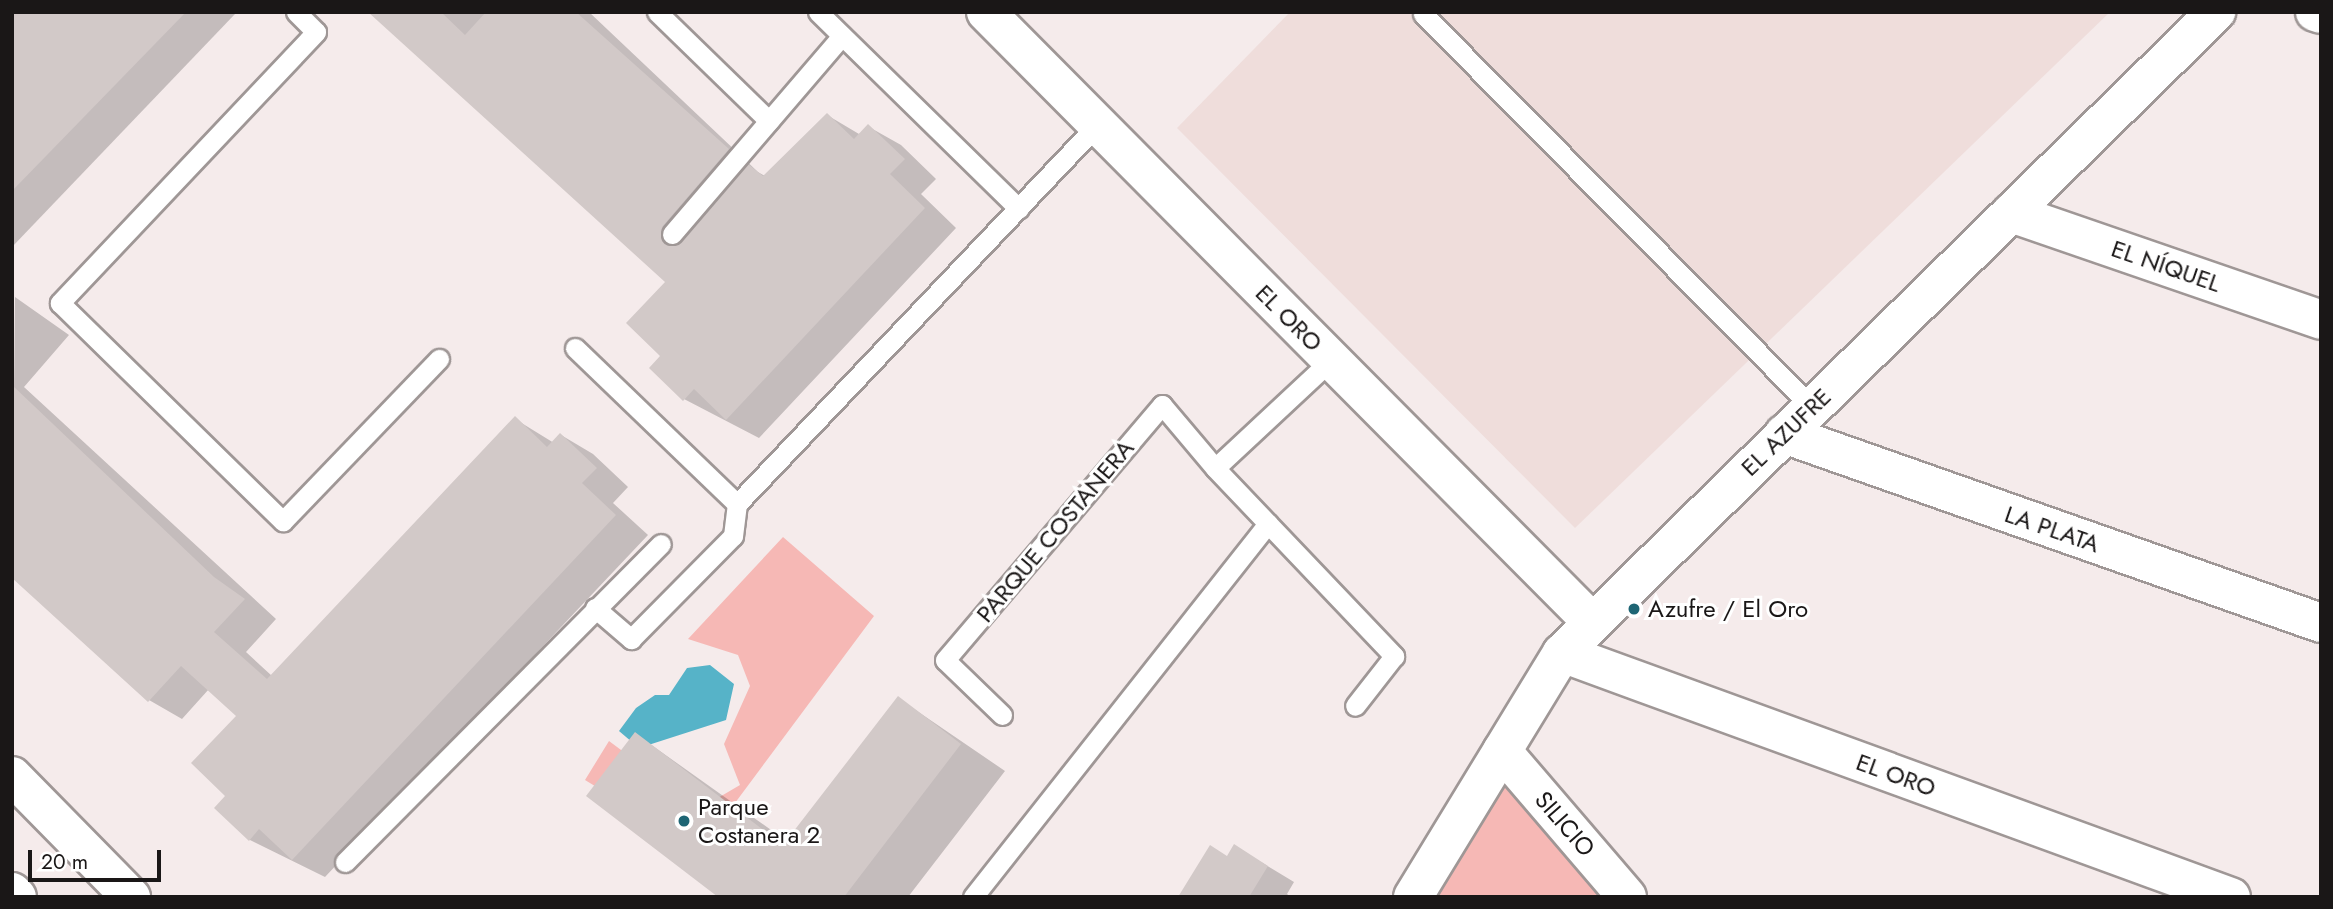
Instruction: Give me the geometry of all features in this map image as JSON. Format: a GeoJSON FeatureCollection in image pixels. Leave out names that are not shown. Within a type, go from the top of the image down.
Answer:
{"type":"FeatureCollection","features":[{"type":"Feature","properties":{"kind":"main road","name":"EL ORO"},"geometry":{"type":"LineString","coordinates":[[986,12],[1592,622]]}},
{"type":"Feature","properties":{"kind":"main road","name":"EL AZUFRE"},"geometry":{"type":"LineString","coordinates":[[1413,897],[1562,653],[2216,12]]}},
{"type":"Feature","properties":{"kind":"main road"},"geometry":{"type":"LineString","coordinates":[[2315,12],[2321,14]]}},
{"type":"Feature","properties":{"kind":"main road","name":"EL NÍQUEL"},"geometry":{"type":"LineString","coordinates":[[2011,213],[2321,320]]}},
{"type":"Feature","properties":{"kind":"main road","name":"LA PLATA"},"geometry":{"type":"LineString","coordinates":[[1784,434],[2321,623]]}},
{"type":"Feature","properties":{"kind":"main road","name":"EL ORO"},"geometry":{"type":"LineString","coordinates":[[1562,653],[2231,897]]}},
{"type":"Feature","properties":{"kind":"main road","name":"SILICIO"},"geometry":{"type":"LineString","coordinates":[[1502,751],[1627,897]]}},
{"type":"Feature","properties":{"kind":"main road"},"geometry":{"type":"LineString","coordinates":[[12,776],[131,897]]}},
{"type":"Feature","properties":{"kind":"main road"},"geometry":{"type":"LineString","coordinates":[[12,892],[17,897]]}},
{"type":"Feature","properties":{"kind":"lane"},"geometry":{"type":"LineString","coordinates":[[296,12],[316,32],[60,303],[283,521],[439,359]]}},
{"type":"Feature","properties":{"kind":"lane"},"geometry":{"type":"LineString","coordinates":[[657,12],[769,121]]}},
{"type":"Feature","properties":{"kind":"lane"},"geometry":{"type":"LineString","coordinates":[[818,12],[1019,209]]}},
{"type":"Feature","properties":{"kind":"lane"},"geometry":{"type":"LineString","coordinates":[[1423,14],[1812,407]]}},
{"type":"Feature","properties":{"kind":"lane"},"geometry":{"type":"LineString","coordinates":[[672,234],[842,36]]}},
{"type":"Feature","properties":{"kind":"lane"},"geometry":{"type":"LineString","coordinates":[[596,608],[631,639],[733,536],[737,504],[1097,125]]}},
{"type":"Feature","properties":{"kind":"lane"},"geometry":{"type":"LineString","coordinates":[[575,348],[737,504]]}},
{"type":"Feature","properties":{"kind":"lane"},"geometry":{"type":"LineString","coordinates":[[1215,468],[1331,360]]}},
{"type":"Feature","properties":{"kind":"lane","name":"PARQUE COSTANERA"},"geometry":{"type":"LineString","coordinates":[[1002,715],[945,660],[1162,405],[1215,468],[1394,656],[1354,706]]}},
{"type":"Feature","properties":{"kind":"lane"},"geometry":{"type":"LineString","coordinates":[[973,897],[1268,523]]}},
{"type":"Feature","properties":{"kind":"lane"},"geometry":{"type":"LineString","coordinates":[[345,862],[661,544]]}},
{"type":"Feature","properties":{"kind":"shaded area"},"geometry":{"type":"Polygon","coordinates":[[[1290,12],[2110,12],[1575,528],[1177,128],[1290,12]]]}},
{"type":"Feature","properties":{"kind":"shaded area"},"geometry":{"type":"Polygon","coordinates":[[[783,537],[874,616],[700,850],[585,780],[609,741],[684,797],[711,802],[740,785],[724,744],[750,686],[738,655],[688,639],[783,537]]]}},
{"type":"Feature","properties":{"kind":"shaded area"},"geometry":{"type":"Polygon","coordinates":[[[1502,751],[1627,897],[1413,897],[1502,751]]]}},
{"type":"Feature","properties":{"kind":"water"},"geometry":{"type":"Polygon","coordinates":[[[710,665],[734,684],[726,720],[639,748],[619,731],[636,708],[655,695],[669,695],[687,668],[710,665]]]}},
{"type":"Feature","properties":{"kind":"building"},"geometry":{"type":"Polygon","coordinates":[[[12,12],[186,12],[12,191],[12,12]]]}},
{"type":"Feature","properties":{"kind":"building"},"geometry":{"type":"Polygon","coordinates":[[[368,12],[441,12],[465,35],[486,12],[576,12],[729,149],[662,227],[661,239],[669,246],[681,242],[748,164],[763,176],[827,113],[854,139],[868,124],[905,159],[890,174],[925,208],[726,420],[694,389],[683,401],[649,368],[660,356],[626,323],[665,282],[368,12]]]}},
{"type":"Feature","properties":{"kind":"building"},"geometry":{"type":"Polygon","coordinates":[[[12,385],[214,577],[245,599],[214,632],[267,679],[515,416],[547,447],[560,433],[597,468],[582,483],[616,515],[292,860],[259,829],[249,841],[214,808],[225,796],[191,763],[236,716],[181,666],[148,702],[12,578],[12,385]]]}},
{"type":"Feature","properties":{"kind":"building","name":"Parque Costanera 2"},"geometry":{"type":"Polygon","coordinates":[[[898,696],[961,744],[844,897],[718,897],[586,796],[635,732],[783,845],[898,696]]]}},
{"type":"Feature","properties":{"kind":"building"},"geometry":{"type":"Polygon","coordinates":[[[1234,844],[1268,866],[1249,897],[1178,897],[1210,845],[1227,856],[1234,844]]]}},
{"type":"Feature","properties":{"kind":"place","name":"Azufre / El Oro"},"geometry":{"type":"Point","coordinates":[1634,609]}},
{"type":"Feature","properties":{"kind":"place","name":"Parque Costanera 2"},"geometry":{"type":"Point","coordinates":[684,821]}}]}
